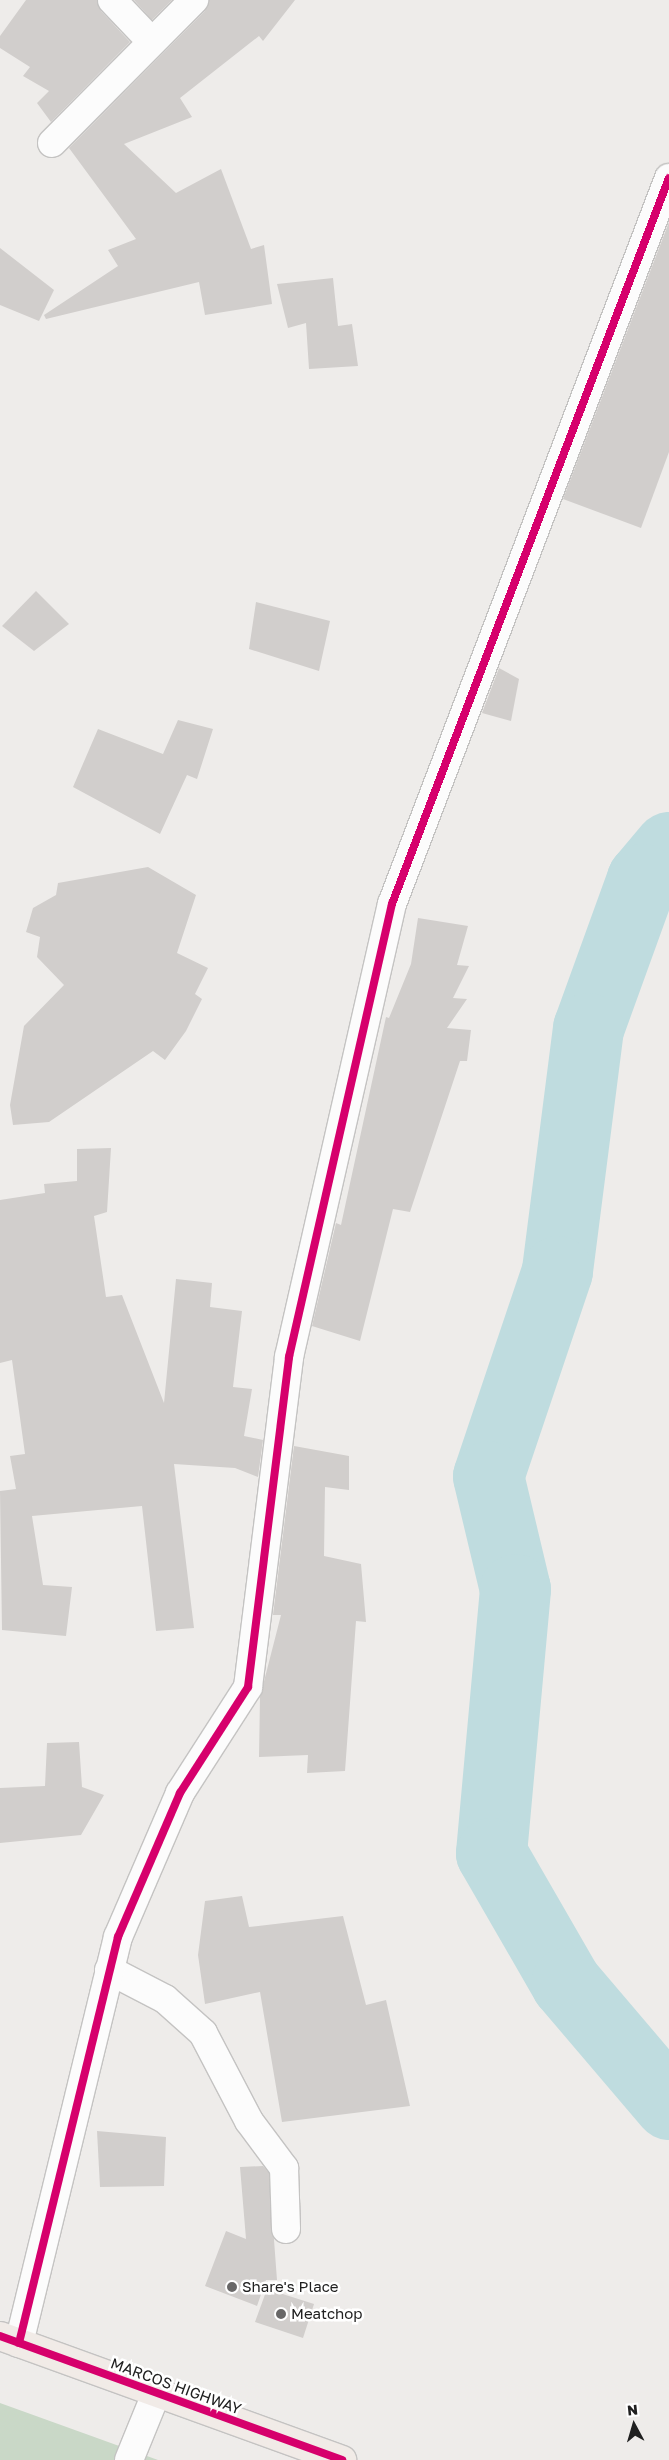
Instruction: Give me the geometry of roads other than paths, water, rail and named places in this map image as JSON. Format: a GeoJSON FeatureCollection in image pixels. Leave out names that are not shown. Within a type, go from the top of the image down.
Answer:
{"type":"FeatureCollection","features":[{"type":"Feature","properties":{"kind":"main road","name":"MARCOS HIGHWAY"},"geometry":{"type":"LineString","coordinates":[[10,2340],[342,2460]]}},
{"type":"Feature","properties":{"kind":"street"},"geometry":{"type":"LineString","coordinates":[[112,0],[152,41]]}},
{"type":"Feature","properties":{"kind":"street"},"geometry":{"type":"LineString","coordinates":[[52,143],[194,0]]}},
{"type":"Feature","properties":{"kind":"street"},"geometry":{"type":"LineString","coordinates":[[10,2340],[118,1937],[180,1792],[248,1687],[289,1357],[392,904],[669,178]]}},
{"type":"Feature","properties":{"kind":"street"},"geometry":{"type":"LineString","coordinates":[[109,1970],[165,1998],[203,2033],[248,2121],[284,2168],[286,2229]]}},
{"type":"Feature","properties":{"kind":"street"},"geometry":{"type":"LineString","coordinates":[[129,2460],[156,2394]]}},
{"type":"Feature","properties":{"kind":"waterway"},"geometry":{"type":"LineString","coordinates":[[669,847],[642,879],[588,1028],[557,1271],[488,1476],[515,1589],[491,1853],[566,1983],[669,2104]]}},
{"type":"Feature","properties":{"kind":"place","name":"Share's Place"},"geometry":{"type":"Point","coordinates":[232,2287]}},
{"type":"Feature","properties":{"kind":"place","name":"Meatchop"},"geometry":{"type":"Point","coordinates":[281,2314]}}]}
